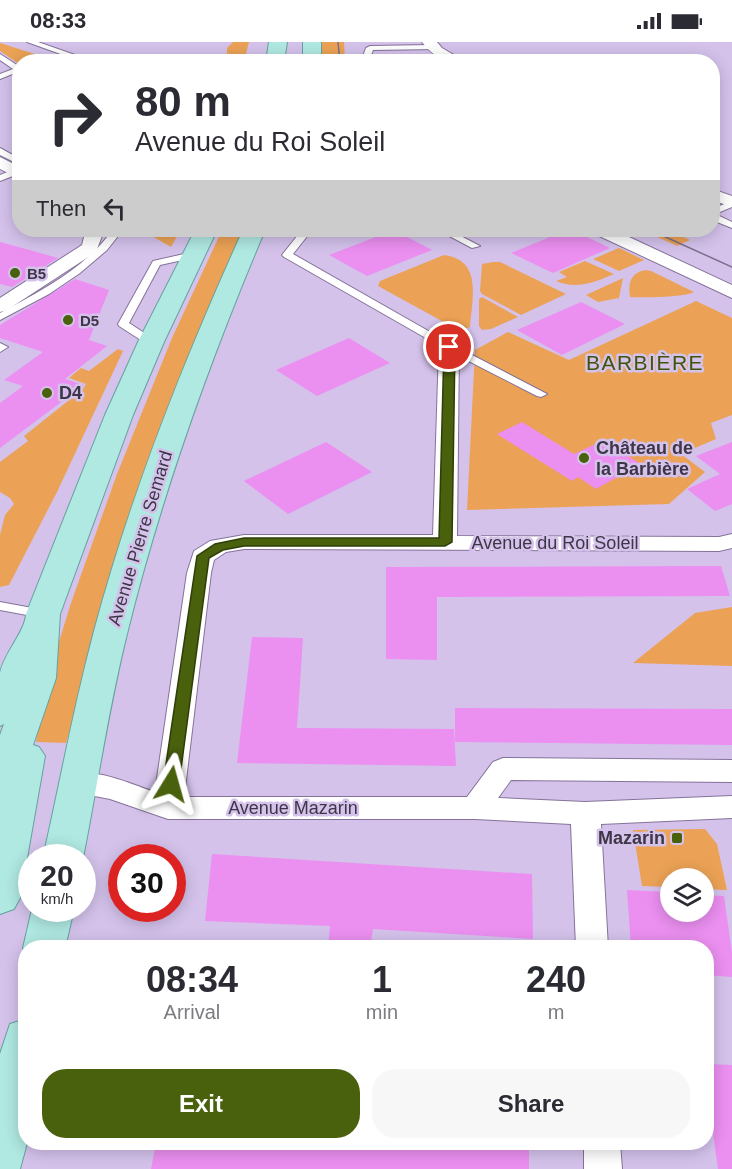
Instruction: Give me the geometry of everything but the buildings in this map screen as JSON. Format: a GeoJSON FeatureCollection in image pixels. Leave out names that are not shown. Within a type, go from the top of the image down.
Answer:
{"type":"FeatureCollection","features":[{"type":"Feature","properties":{"kind":"main road"},"geometry":{"type":"LineString","coordinates":[[0,713],[43,614],[85,502],[151,342],[202,237]]}},
{"type":"Feature","properties":{"kind":"main road","name":"Avenue Pierre Semard"},"geometry":{"type":"LineString","coordinates":[[66,844],[111,631],[139,538],[176,423],[251,237]]}},
{"type":"Feature","properties":{"kind":"main road"},"geometry":{"type":"LineString","coordinates":[[0,898],[39,678],[43,614]]}},
{"type":"Feature","properties":{"kind":"main road"},"geometry":{"type":"LineString","coordinates":[[0,786],[39,678]]}},
{"type":"Feature","properties":{"kind":"main road"},"geometry":{"type":"LineString","coordinates":[[46,940],[50,922]]}},
{"type":"Feature","properties":{"kind":"main road"},"geometry":{"type":"LineString","coordinates":[[0,1160],[18,1076]]}},
{"type":"Feature","properties":{"kind":"street"},"geometry":{"type":"LineString","coordinates":[[431,45],[446,54]]}},
{"type":"Feature","properties":{"kind":"street"},"geometry":{"type":"LineString","coordinates":[[0,306],[90,248],[93,237]]}},
{"type":"Feature","properties":{"kind":"street"},"geometry":{"type":"LineString","coordinates":[[616,237],[732,292]]}},
{"type":"Feature","properties":{"kind":"street"},"geometry":{"type":"LineString","coordinates":[[445,542],[449,347]]}},
{"type":"Feature","properties":{"kind":"street","name":"Avenue du Roi Soleil"},"geometry":{"type":"LineString","coordinates":[[168,808],[203,556],[219,546],[244,542],[719,544],[732,541]]}},
{"type":"Feature","properties":{"kind":"street"},"geometry":{"type":"LineString","coordinates":[[475,808],[503,769],[732,771]]}},
{"type":"Feature","properties":{"kind":"street","name":"Avenue Mazarin"},"geometry":{"type":"LineString","coordinates":[[79,783],[113,789],[168,808],[475,808],[585,813],[732,807]]}},
{"type":"Feature","properties":{"kind":"street"},"geometry":{"type":"LineString","coordinates":[[585,813],[592,940]]}},
{"type":"Feature","properties":{"kind":"street"},"geometry":{"type":"LineString","coordinates":[[602,1150],[603,1169]]}},
{"type":"Feature","properties":{"kind":"lane"},"geometry":{"type":"LineString","coordinates":[[31,42],[68,54]]}},
{"type":"Feature","properties":{"kind":"lane"},"geometry":{"type":"LineString","coordinates":[[368,54],[370,48],[431,45]]}},
{"type":"Feature","properties":{"kind":"lane"},"geometry":{"type":"LineString","coordinates":[[0,151],[12,169]]}},
{"type":"Feature","properties":{"kind":"lane"},"geometry":{"type":"LineString","coordinates":[[0,317],[69,275],[104,250],[112,237]]}},
{"type":"Feature","properties":{"kind":"lane"},"geometry":{"type":"LineString","coordinates":[[301,237],[287,255],[449,347],[541,394]]}},
{"type":"Feature","properties":{"kind":"lane"},"geometry":{"type":"LineString","coordinates":[[457,237],[475,246]]}},
{"type":"Feature","properties":{"kind":"lane"},"geometry":{"type":"LineString","coordinates":[[0,606],[43,614]]}},
{"type":"Feature","properties":{"kind":"shaded area"},"geometry":{"type":"Polygon","coordinates":[[[233,42],[249,42],[246,54],[227,54],[227,48],[233,42]]]}},
{"type":"Feature","properties":{"kind":"shaded area"},"geometry":{"type":"Polygon","coordinates":[[[319,42],[344,42],[345,54],[319,54],[319,42]]]}},
{"type":"Feature","properties":{"kind":"shaded area"},"geometry":{"type":"Polygon","coordinates":[[[0,43],[35,54],[12,54],[12,59],[0,51],[0,43]]]}},
{"type":"Feature","properties":{"kind":"shaded area"},"geometry":{"type":"Polygon","coordinates":[[[153,237],[177,237],[171,247],[153,237]]]}},
{"type":"Feature","properties":{"kind":"shaded area"},"geometry":{"type":"Polygon","coordinates":[[[219,237],[242,237],[206,314],[169,406],[66,743],[36,742],[49,674],[71,603],[117,474],[172,338],[219,237]]]}},
{"type":"Feature","properties":{"kind":"shaded area"},"geometry":{"type":"Polygon","coordinates":[[[657,237],[683,237],[690,240],[677,246],[657,237]]]}},
{"type":"Feature","properties":{"kind":"shaded area"},"geometry":{"type":"Polygon","coordinates":[[[619,248],[644,260],[619,271],[593,259],[619,248]]]}},
{"type":"Feature","properties":{"kind":"shaded area"},"geometry":{"type":"Polygon","coordinates":[[[444,255],[456,258],[465,264],[472,282],[470,327],[460,331],[378,286],[380,281],[444,255]]]}},
{"type":"Feature","properties":{"kind":"shaded area"},"geometry":{"type":"Polygon","coordinates":[[[585,261],[614,274],[579,285],[556,281],[567,277],[559,272],[585,261]]]}},
{"type":"Feature","properties":{"kind":"shaded area"},"geometry":{"type":"Polygon","coordinates":[[[500,262],[566,294],[521,315],[480,291],[482,264],[500,262]]]}},
{"type":"Feature","properties":{"kind":"shaded area"},"geometry":{"type":"Polygon","coordinates":[[[645,270],[694,292],[673,296],[630,297],[629,288],[633,276],[645,270]]]}},
{"type":"Feature","properties":{"kind":"shaded area"},"geometry":{"type":"Polygon","coordinates":[[[623,278],[619,298],[598,302],[586,295],[623,278]]]}},
{"type":"Feature","properties":{"kind":"shaded area"},"geometry":{"type":"Polygon","coordinates":[[[482,297],[518,317],[491,329],[482,330],[479,326],[479,299],[482,297]]]}},
{"type":"Feature","properties":{"kind":"shaded area"},"geometry":{"type":"Polygon","coordinates":[[[696,301],[732,318],[732,415],[711,423],[716,439],[681,454],[705,472],[669,504],[467,510],[475,350],[508,332],[569,360],[696,301]]]}},
{"type":"Feature","properties":{"kind":"shaded area"},"geometry":{"type":"Polygon","coordinates":[[[118,349],[123,351],[57,492],[9,585],[0,587],[0,535],[5,515],[14,504],[10,498],[0,492],[0,462],[28,441],[24,436],[83,389],[86,384],[69,378],[81,368],[89,371],[118,349]]]}},
{"type":"Feature","properties":{"kind":"shaded area"},"geometry":{"type":"Polygon","coordinates":[[[732,607],[732,666],[633,663],[695,613],[732,607]]]}},
{"type":"Feature","properties":{"kind":"shaded area"},"geometry":{"type":"Polygon","coordinates":[[[705,829],[717,844],[727,890],[714,889],[714,868],[660,868],[660,887],[642,886],[633,830],[705,829]]]}},
{"type":"Feature","properties":{"kind":"tram line"},"geometry":{"type":"LineString","coordinates":[[338,42],[339,54]]}},
{"type":"Feature","properties":{"kind":"tram line"},"geometry":{"type":"LineString","coordinates":[[666,237],[732,267]]}},
{"type":"Feature","properties":{"kind":"place","name":"B5"},"geometry":{"type":"Point","coordinates":[15,273]}},
{"type":"Feature","properties":{"kind":"place","name":"D5"},"geometry":{"type":"Point","coordinates":[68,320]}},
{"type":"Feature","properties":{"kind":"place","name":"D4"},"geometry":{"type":"Point","coordinates":[47,393]}},
{"type":"Feature","properties":{"kind":"place","name":"Château de la Barbière"},"geometry":{"type":"Point","coordinates":[584,458]}},
{"type":"Feature","properties":{"kind":"place","name":"Mazarin"},"geometry":{"type":"Point","coordinates":[677,838]}},
{"type":"Feature","properties":{"kind":"district","name":"BARBIÈRE"},"geometry":{"type":"Point","coordinates":[645,362]}},
{"type":"Feature","properties":{"kind":"route"},"geometry":{"type":"LineString","coordinates":[[171,784],[203,556],[219,546],[244,542],[445,542],[449,347]]}}]}
